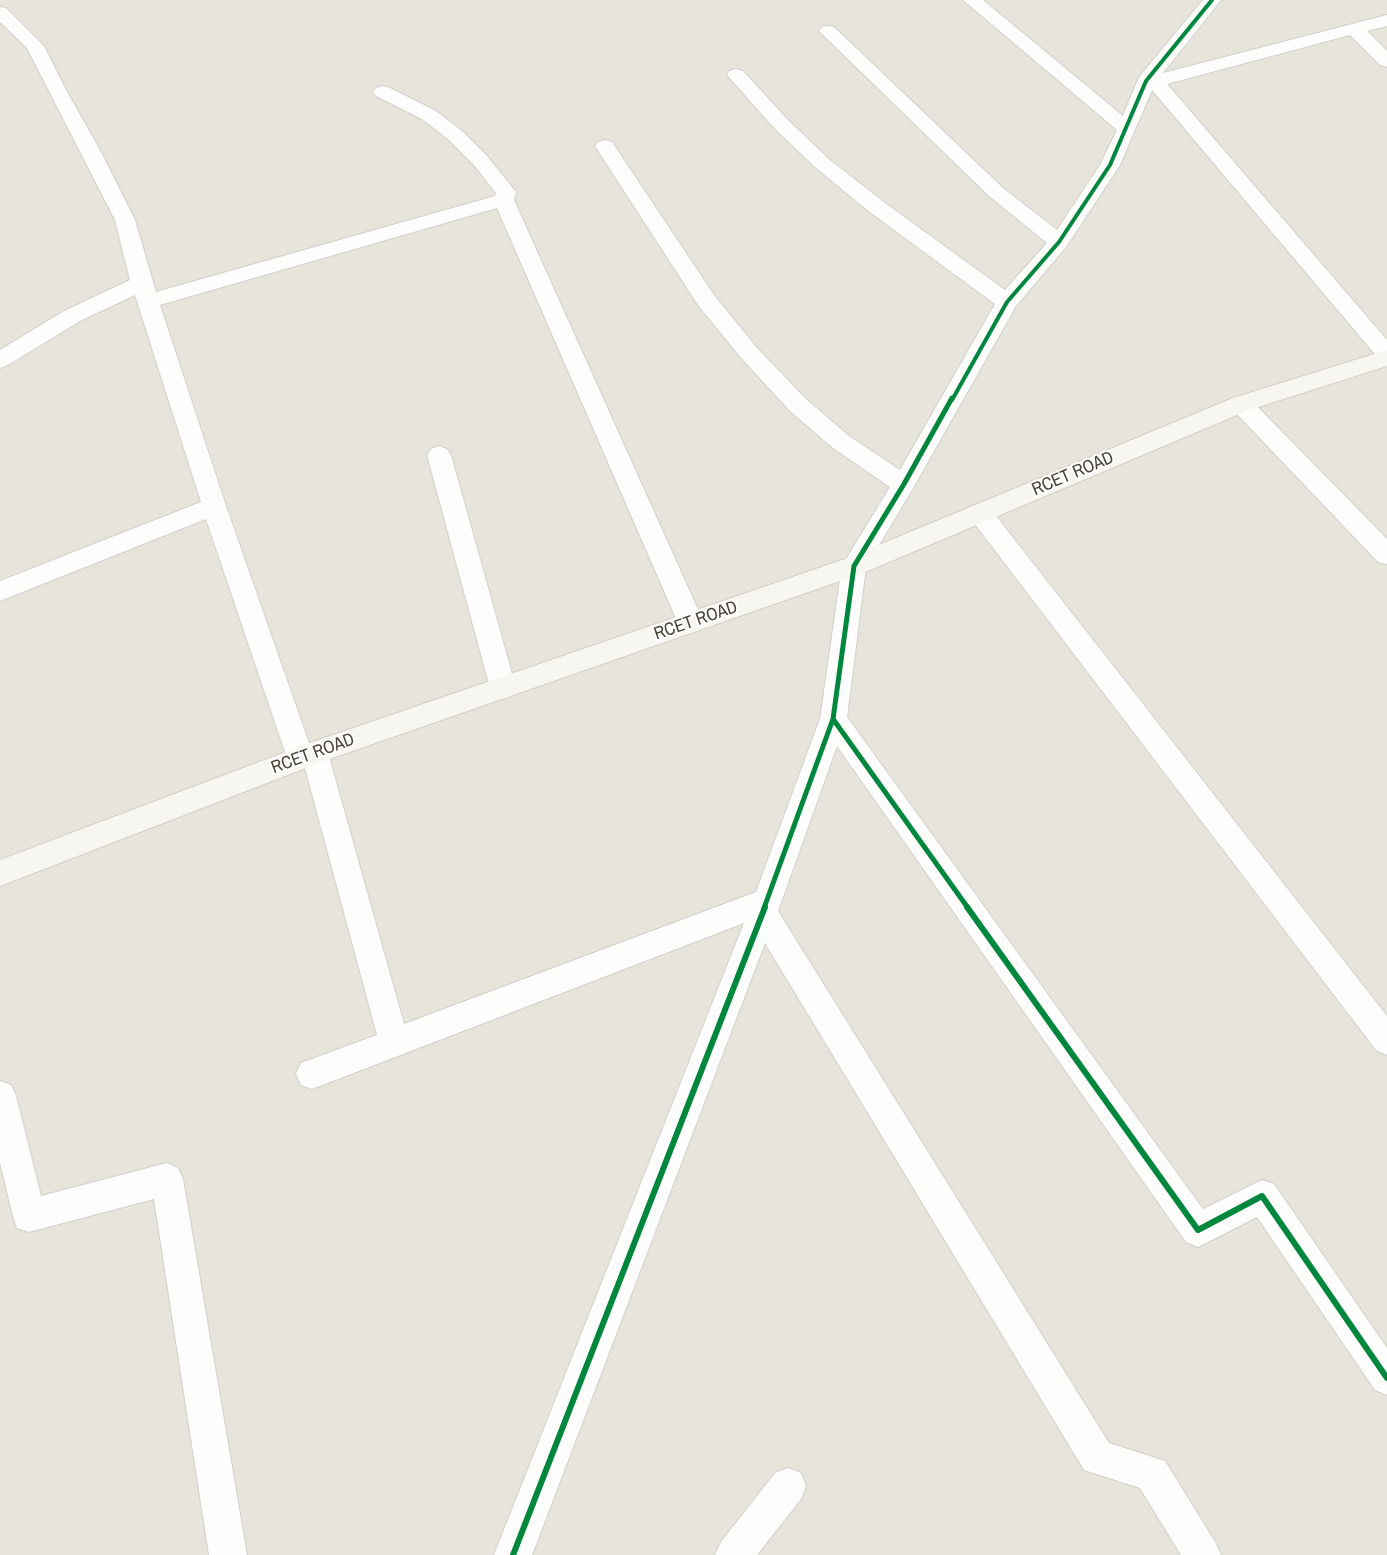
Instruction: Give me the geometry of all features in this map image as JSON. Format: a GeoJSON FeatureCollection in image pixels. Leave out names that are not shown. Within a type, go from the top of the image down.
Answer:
{"type":"FeatureCollection","features":[{"type":"Feature","properties":{"kind":"main road","name":"RCET ROAD"},"geometry":{"type":"LineString","coordinates":[[0,874],[308,756],[854,566],[1241,404],[1387,358]]}},
{"type":"Feature","properties":{"kind":"street"},"geometry":{"type":"LineString","coordinates":[[972,0],[1127,129]]}},
{"type":"Feature","properties":{"kind":"street"},"geometry":{"type":"LineString","coordinates":[[513,1555],[765,907],[833,719],[854,566],[904,484],[1008,302],[1059,242],[1110,165],[1151,81],[1212,0]]}},
{"type":"Feature","properties":{"kind":"street"},"geometry":{"type":"LineString","coordinates":[[0,12],[35,46],[54,88],[92,154],[125,220],[214,506],[308,756],[394,1042]]}},
{"type":"Feature","properties":{"kind":"street"},"geometry":{"type":"LineString","coordinates":[[1151,81],[1387,20]]}},
{"type":"Feature","properties":{"kind":"street"},"geometry":{"type":"LineString","coordinates":[[1353,28],[1387,61]]}},
{"type":"Feature","properties":{"kind":"street"},"geometry":{"type":"LineString","coordinates":[[828,31],[996,192],[1059,242]]}},
{"type":"Feature","properties":{"kind":"street"},"geometry":{"type":"LineString","coordinates":[[736,75],[782,125],[823,164],[886,214],[1008,302]]}},
{"type":"Feature","properties":{"kind":"street"},"geometry":{"type":"LineString","coordinates":[[1151,81],[1387,354]]}},
{"type":"Feature","properties":{"kind":"street"},"geometry":{"type":"LineString","coordinates":[[382,92],[429,115],[455,135],[480,160],[506,192],[504,200],[692,622]]}},
{"type":"Feature","properties":{"kind":"street"},"geometry":{"type":"LineString","coordinates":[[605,146],[706,300],[750,354],[798,405],[834,436],[904,484]]}},
{"type":"Feature","properties":{"kind":"street"},"geometry":{"type":"LineString","coordinates":[[0,360],[72,316],[146,292],[504,200]]}},
{"type":"Feature","properties":{"kind":"street"},"geometry":{"type":"LineString","coordinates":[[1241,404],[1387,556]]}},
{"type":"Feature","properties":{"kind":"street"},"geometry":{"type":"LineString","coordinates":[[439,455],[503,688]]}},
{"type":"Feature","properties":{"kind":"street"},"geometry":{"type":"LineString","coordinates":[[0,591],[214,506]]}},
{"type":"Feature","properties":{"kind":"street"},"geometry":{"type":"LineString","coordinates":[[980,513],[1387,1040]]}},
{"type":"Feature","properties":{"kind":"street"},"geometry":{"type":"LineString","coordinates":[[833,719],[1198,1230],[1262,1196],[1387,1378]]}},
{"type":"Feature","properties":{"kind":"street"},"geometry":{"type":"LineString","coordinates":[[312,1074],[394,1042],[765,907]]}},
{"type":"Feature","properties":{"kind":"street"},"geometry":{"type":"LineString","coordinates":[[765,907],[1097,1457],[1152,1474],[1202,1555]]}},
{"type":"Feature","properties":{"kind":"street"},"geometry":{"type":"LineString","coordinates":[[0,1096],[8,1157],[30,1216],[167,1179],[228,1555]]}},
{"type":"Feature","properties":{"kind":"street"},"geometry":{"type":"LineString","coordinates":[[734,1555],[788,1486]]}},
{"type":"Feature","properties":{"kind":"shaded area"},"geometry":{"type":"Polygon","coordinates":[[[0,0],[1387,0],[1387,1555],[0,1555],[0,0]]]}},
{"type":"Feature","properties":{"kind":"cycle path"},"geometry":{"type":"LineString","coordinates":[[513,1555],[767,901],[833,719],[854,566],[904,484],[1007,302],[1059,242],[1110,165],[1146,81],[1212,0]]}},
{"type":"Feature","properties":{"kind":"cycle path"},"geometry":{"type":"LineString","coordinates":[[833,719],[1198,1230],[1262,1196],[1387,1378]]}}]}
